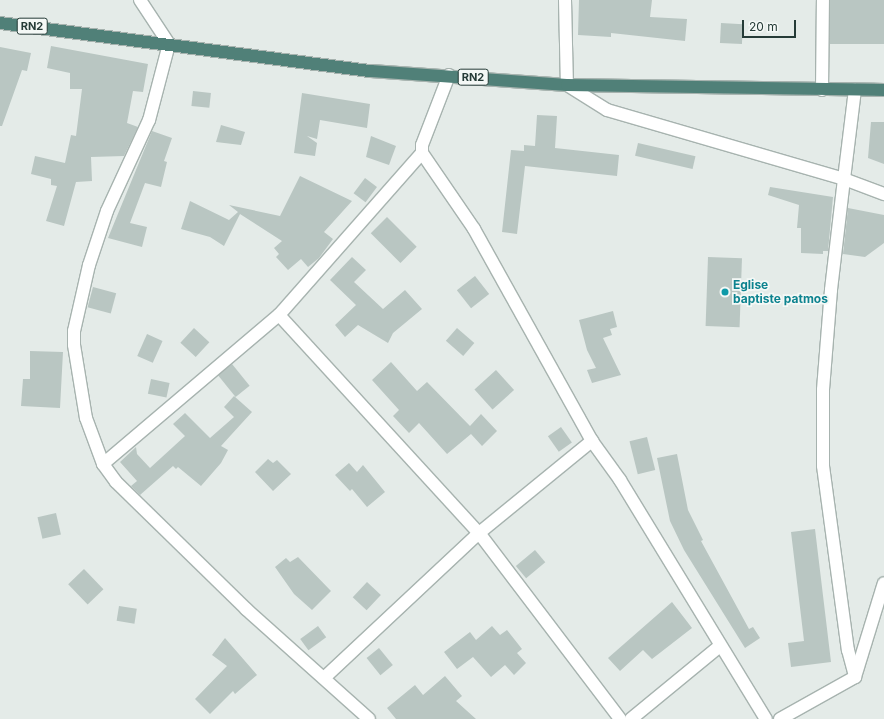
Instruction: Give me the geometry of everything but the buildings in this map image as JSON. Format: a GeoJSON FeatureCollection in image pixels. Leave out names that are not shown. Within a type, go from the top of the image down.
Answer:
{"type":"FeatureCollection","features":[{"type":"Feature","properties":{"kind":"highway","name":"RN2"},"geometry":{"type":"LineString","coordinates":[[0,23],[371,71],[449,75],[567,85],[884,90]]}},
{"type":"Feature","properties":{"kind":"street"},"geometry":{"type":"LineString","coordinates":[[140,0],[169,44],[149,120],[107,211],[89,265],[74,331],[74,345],[86,418],[103,464],[116,482],[148,515],[246,609],[369,719]]}},
{"type":"Feature","properties":{"kind":"street"},"geometry":{"type":"LineString","coordinates":[[565,0],[567,85],[607,110],[844,179],[884,194]]}},
{"type":"Feature","properties":{"kind":"street"},"geometry":{"type":"LineString","coordinates":[[822,90],[824,0]]}},
{"type":"Feature","properties":{"kind":"street"},"geometry":{"type":"LineString","coordinates":[[449,75],[422,145],[422,153],[474,229],[592,441],[620,480],[766,719]]}},
{"type":"Feature","properties":{"kind":"street"},"geometry":{"type":"LineString","coordinates":[[854,677],[848,650],[823,466],[824,382],[831,290],[855,90]]}},
{"type":"Feature","properties":{"kind":"street"},"geometry":{"type":"LineString","coordinates":[[103,464],[279,315],[422,153]]}},
{"type":"Feature","properties":{"kind":"street"},"geometry":{"type":"LineString","coordinates":[[279,315],[479,533],[620,719]]}},
{"type":"Feature","properties":{"kind":"street"},"geometry":{"type":"LineString","coordinates":[[324,678],[479,533],[592,441]]}},
{"type":"Feature","properties":{"kind":"street"},"geometry":{"type":"LineString","coordinates":[[780,719],[854,677],[880,609],[884,583]]}},
{"type":"Feature","properties":{"kind":"street"},"geometry":{"type":"LineString","coordinates":[[632,719],[720,646]]}},
{"type":"Feature","properties":{"kind":"place","name":"Eglise baptiste patmos"},"geometry":{"type":"Point","coordinates":[725,292]}}]}
